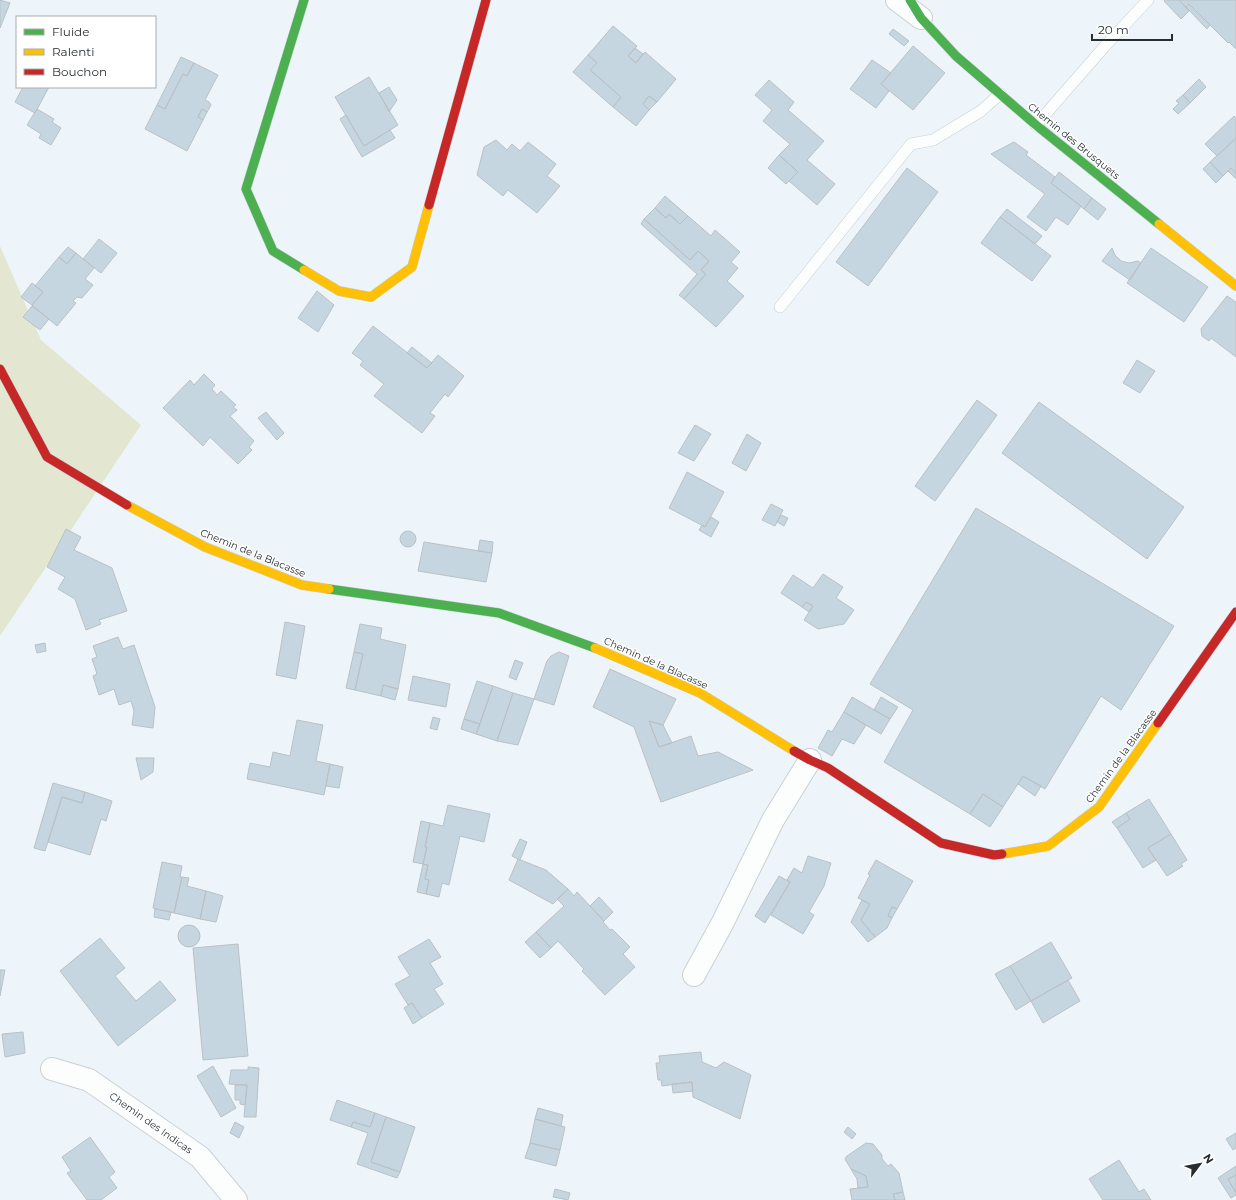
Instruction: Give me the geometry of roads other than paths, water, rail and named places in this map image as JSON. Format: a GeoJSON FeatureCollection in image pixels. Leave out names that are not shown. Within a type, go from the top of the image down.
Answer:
{"type":"FeatureCollection","features":[{"type":"Feature","properties":{"kind":"street"},"geometry":{"type":"LineString","coordinates":[[304,0],[246,189],[273,251],[339,291],[371,297],[412,267],[486,0]]}},
{"type":"Feature","properties":{"kind":"street"},"geometry":{"type":"LineString","coordinates":[[897,0],[916,9]]}},
{"type":"Feature","properties":{"kind":"street","name":"Chemin des Brusquets"},"geometry":{"type":"LineString","coordinates":[[916,9],[956,56],[1036,125],[1236,286]]}},
{"type":"Feature","properties":{"kind":"street","name":"Chemin de la Blacasse"},"geometry":{"type":"LineString","coordinates":[[0,370],[47,457],[106,493],[205,547],[302,586],[499,613],[587,644],[700,693],[810,760],[828,768],[941,843],[994,855],[1048,846],[1099,807],[1236,612]]}},
{"type":"Feature","properties":{"kind":"street"},"geometry":{"type":"LineString","coordinates":[[694,975],[722,924],[774,820],[810,760]]}},
{"type":"Feature","properties":{"kind":"street","name":"Chemin des Indicas"},"geometry":{"type":"LineString","coordinates":[[52,1069],[89,1080],[200,1157],[236,1200]]}},
{"type":"Feature","properties":{"kind":"lane"},"geometry":{"type":"LineString","coordinates":[[1036,125],[1148,0]]}},
{"type":"Feature","properties":{"kind":"lane"},"geometry":{"type":"LineString","coordinates":[[780,307],[911,144],[933,140],[981,111],[1000,94]]}}]}
